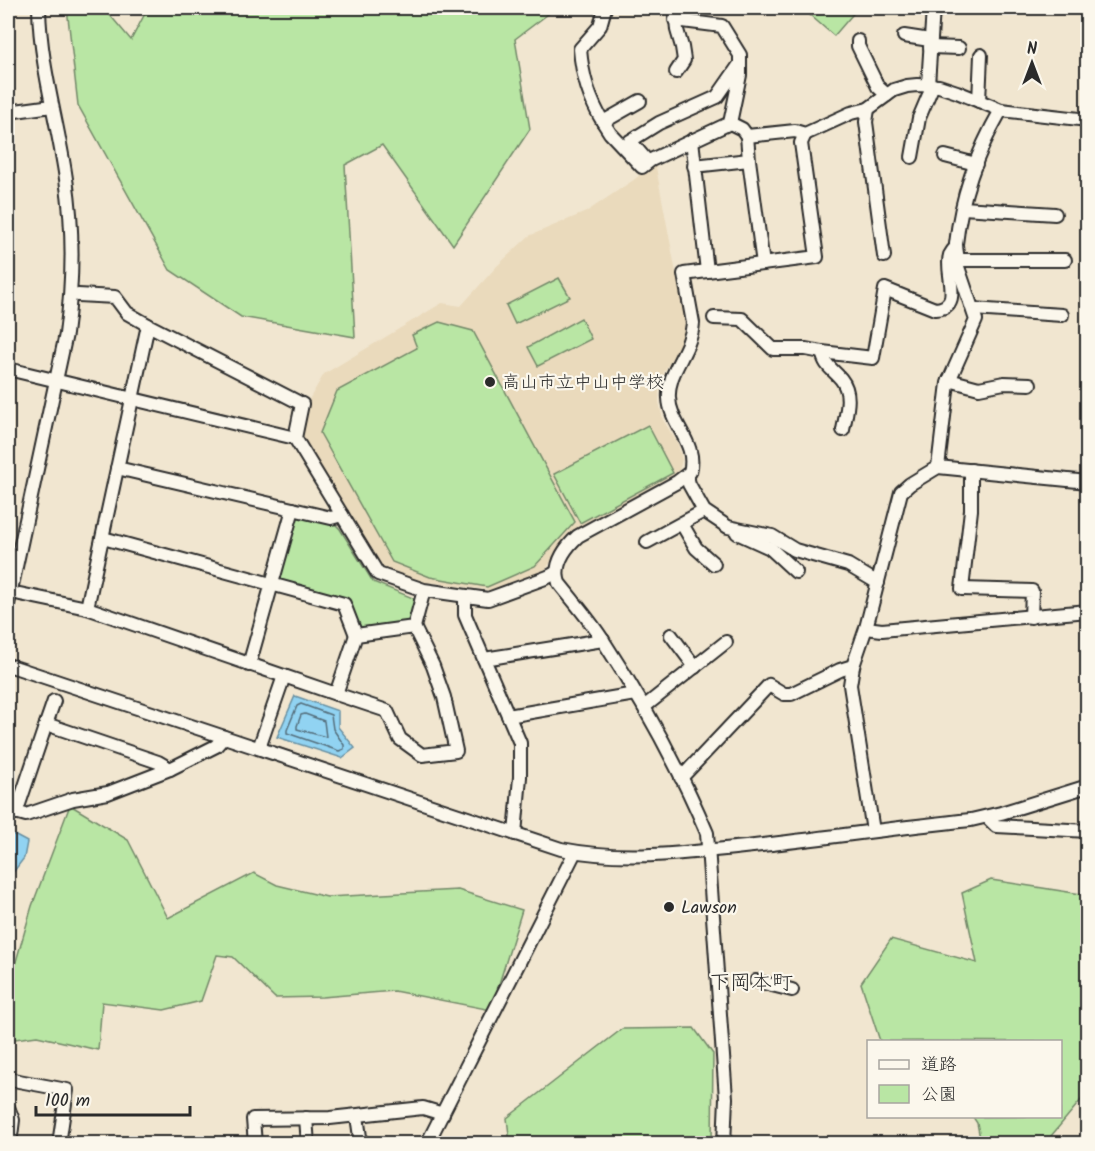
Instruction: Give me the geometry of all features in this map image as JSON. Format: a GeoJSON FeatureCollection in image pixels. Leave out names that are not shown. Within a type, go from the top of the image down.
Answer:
{"type":"FeatureCollection","features":[{"type":"Feature","properties":{"kind":"street"},"geometry":{"type":"LineString","coordinates":[[8,604],[67,325],[71,294],[72,237],[66,177],[42,49],[39,8]]}},
{"type":"Feature","properties":{"kind":"street"},"geometry":{"type":"LineString","coordinates":[[605,8],[600,27],[580,49],[585,82],[591,100],[610,133],[642,166],[730,123]]}},
{"type":"Feature","properties":{"kind":"street"},"geometry":{"type":"LineString","coordinates":[[912,157],[919,118],[931,85],[930,44],[933,8]]}},
{"type":"Feature","properties":{"kind":"street"},"geometry":{"type":"LineString","coordinates":[[676,72],[684,60],[675,14],[722,26],[740,55],[730,123]]}},
{"type":"Feature","properties":{"kind":"street"},"geometry":{"type":"LineString","coordinates":[[904,36],[930,44],[959,48]]}},
{"type":"Feature","properties":{"kind":"street"},"geometry":{"type":"LineString","coordinates":[[858,41],[858,46],[878,87],[887,95]]}},
{"type":"Feature","properties":{"kind":"street"},"geometry":{"type":"LineString","coordinates":[[979,101],[981,55]]}},
{"type":"Feature","properties":{"kind":"street"},"geometry":{"type":"LineString","coordinates":[[648,162],[630,141],[659,123],[717,96],[740,64]]}},
{"type":"Feature","properties":{"kind":"street"},"geometry":{"type":"LineString","coordinates":[[747,136],[795,131],[805,134],[851,113],[868,109],[894,90],[907,86],[931,85],[957,92],[1000,110],[1088,120]]}},
{"type":"Feature","properties":{"kind":"street"},"geometry":{"type":"LineString","coordinates":[[603,122],[640,101]]}},
{"type":"Feature","properties":{"kind":"street"},"geometry":{"type":"LineString","coordinates":[[8,112],[52,106]]}},
{"type":"Feature","properties":{"kind":"street"},"geometry":{"type":"LineString","coordinates":[[868,109],[866,122],[884,256]]}},
{"type":"Feature","properties":{"kind":"street"},"geometry":{"type":"LineString","coordinates":[[938,467],[950,380],[976,320],[960,273],[956,247],[963,208],[976,164],[985,138],[1000,110]]}},
{"type":"Feature","properties":{"kind":"street"},"geometry":{"type":"LineString","coordinates":[[730,123],[742,129],[747,136],[762,264]]}},
{"type":"Feature","properties":{"kind":"street"},"geometry":{"type":"LineString","coordinates":[[724,1143],[726,1098],[707,833],[644,707],[603,640],[559,583],[557,572],[570,543],[578,536],[687,476],[691,468],[691,454],[685,437],[672,415],[668,393],[673,373],[689,344],[693,323],[684,274],[817,257],[801,143],[805,134]]}},
{"type":"Feature","properties":{"kind":"street"},"geometry":{"type":"LineString","coordinates":[[692,140],[706,271]]}},
{"type":"Feature","properties":{"kind":"street"},"geometry":{"type":"LineString","coordinates":[[945,156],[976,164]]}},
{"type":"Feature","properties":{"kind":"street"},"geometry":{"type":"LineString","coordinates":[[694,165],[749,159]]}},
{"type":"Feature","properties":{"kind":"street"},"geometry":{"type":"LineString","coordinates":[[963,208],[1055,214]]}},
{"type":"Feature","properties":{"kind":"street"},"geometry":{"type":"LineString","coordinates":[[714,318],[742,319],[773,349],[806,349],[873,358],[885,289],[935,309],[948,305],[952,296],[950,254],[956,247]]}},
{"type":"Feature","properties":{"kind":"street"},"geometry":{"type":"LineString","coordinates":[[959,260],[1065,260]]}},
{"type":"Feature","properties":{"kind":"street"},"geometry":{"type":"LineString","coordinates":[[78,295],[115,297],[127,313],[302,404],[295,438],[378,574],[424,590],[488,599],[557,572]]}},
{"type":"Feature","properties":{"kind":"street"},"geometry":{"type":"LineString","coordinates":[[973,309],[1062,315]]}},
{"type":"Feature","properties":{"kind":"street"},"geometry":{"type":"LineString","coordinates":[[87,608],[148,325]]}},
{"type":"Feature","properties":{"kind":"street"},"geometry":{"type":"LineString","coordinates":[[822,352],[826,365],[841,379],[847,392],[848,402],[843,430]]}},
{"type":"Feature","properties":{"kind":"street"},"geometry":{"type":"LineString","coordinates":[[8,369],[295,438]]}},
{"type":"Feature","properties":{"kind":"street"},"geometry":{"type":"LineString","coordinates":[[950,380],[980,388],[1004,383],[1030,384]]}},
{"type":"Feature","properties":{"kind":"street"},"geometry":{"type":"LineString","coordinates":[[873,831],[850,685],[853,666],[866,628],[901,492],[938,467],[1088,482]]}},
{"type":"Feature","properties":{"kind":"street"},"geometry":{"type":"LineString","coordinates":[[117,468],[332,518],[342,515]]}},
{"type":"Feature","properties":{"kind":"street"},"geometry":{"type":"LineString","coordinates":[[971,470],[971,510],[962,589],[1032,591],[1031,617]]}},
{"type":"Feature","properties":{"kind":"street"},"geometry":{"type":"LineString","coordinates":[[687,476],[704,511],[750,540],[770,548],[796,572]]}},
{"type":"Feature","properties":{"kind":"street"},"geometry":{"type":"LineString","coordinates":[[249,665],[293,509]]}},
{"type":"Feature","properties":{"kind":"street"},"geometry":{"type":"LineString","coordinates":[[647,542],[704,511]]}},
{"type":"Feature","properties":{"kind":"street"},"geometry":{"type":"LineString","coordinates":[[681,524],[696,548],[714,564]]}},
{"type":"Feature","properties":{"kind":"street"},"geometry":{"type":"LineString","coordinates":[[728,527],[772,536],[795,550],[848,565],[878,583]]}},
{"type":"Feature","properties":{"kind":"street"},"geometry":{"type":"LineString","coordinates":[[102,538],[344,604],[356,635],[336,694]]}},
{"type":"Feature","properties":{"kind":"street"},"geometry":{"type":"LineString","coordinates":[[20,594],[87,608],[387,711],[400,739],[422,755],[456,752],[444,697],[433,666],[414,627],[424,590]]}},
{"type":"Feature","properties":{"kind":"street"},"geometry":{"type":"LineString","coordinates":[[465,597],[465,615],[520,743],[520,777],[515,834]]}},
{"type":"Feature","properties":{"kind":"street"},"geometry":{"type":"LineString","coordinates":[[866,628],[882,630],[1088,611]]}},
{"type":"Feature","properties":{"kind":"street"},"geometry":{"type":"LineString","coordinates":[[356,635],[414,627]]}},
{"type":"Feature","properties":{"kind":"street"},"geometry":{"type":"LineString","coordinates":[[670,635],[695,667]]}},
{"type":"Feature","properties":{"kind":"street"},"geometry":{"type":"LineString","coordinates":[[484,659],[603,640]]}},
{"type":"Feature","properties":{"kind":"street"},"geometry":{"type":"LineString","coordinates":[[644,707],[726,642]]}},
{"type":"Feature","properties":{"kind":"street"},"geometry":{"type":"LineString","coordinates":[[8,664],[515,834],[575,852],[607,856],[637,857],[708,851],[987,817],[1088,786]]}},
{"type":"Feature","properties":{"kind":"street"},"geometry":{"type":"LineString","coordinates":[[681,778],[769,685],[784,694],[791,694],[853,666]]}},
{"type":"Feature","properties":{"kind":"street"},"geometry":{"type":"LineString","coordinates":[[259,748],[284,676]]}},
{"type":"Feature","properties":{"kind":"street"},"geometry":{"type":"LineString","coordinates":[[508,716],[635,694]]}},
{"type":"Feature","properties":{"kind":"street"},"geometry":{"type":"LineString","coordinates":[[54,701],[11,812],[26,815],[73,799],[108,793],[170,769],[216,746],[224,737]]}},
{"type":"Feature","properties":{"kind":"street"},"geometry":{"type":"LineString","coordinates":[[46,724],[158,762],[170,769]]}},
{"type":"Feature","properties":{"kind":"street"},"geometry":{"type":"LineString","coordinates":[[987,817],[996,826],[1088,831]]}},
{"type":"Feature","properties":{"kind":"street"},"geometry":{"type":"LineString","coordinates":[[427,1143],[575,852]]}},
{"type":"Feature","properties":{"kind":"street"},"geometry":{"type":"LineString","coordinates":[[756,981],[792,990]]}},
{"type":"Feature","properties":{"kind":"street"},"geometry":{"type":"LineString","coordinates":[[8,1079],[67,1090],[59,1143]]}},
{"type":"Feature","properties":{"kind":"street"},"geometry":{"type":"LineString","coordinates":[[8,1107],[13,1120],[10,1143]]}},
{"type":"Feature","properties":{"kind":"street"},"geometry":{"type":"LineString","coordinates":[[255,1143],[253,1119],[357,1116],[423,1108],[443,1114]]}},
{"type":"Feature","properties":{"kind":"street"},"geometry":{"type":"LineString","coordinates":[[357,1116],[361,1143]]}},
{"type":"Feature","properties":{"kind":"street"},"geometry":{"type":"LineString","coordinates":[[306,1118],[308,1143]]}},
{"type":"Feature","properties":{"kind":"shaded area","name":"高山市立中山中学校"},"geometry":{"type":"Polygon","coordinates":[[[655,162],[685,320],[683,339],[664,372],[659,389],[663,420],[678,444],[682,460],[678,474],[570,535],[545,570],[490,590],[430,582],[431,586],[381,567],[301,436],[307,403],[324,374],[442,303],[461,306],[497,266],[529,236],[586,212],[635,179],[655,162]]]}},
{"type":"Feature","properties":{"kind":"green space"},"geometry":{"type":"Polygon","coordinates":[[[67,8],[104,8],[131,40],[148,8],[556,8],[515,39],[530,129],[453,245],[382,145],[345,165],[355,337],[241,317],[170,270],[78,105],[67,8]]]}},
{"type":"Feature","properties":{"kind":"green space"},"geometry":{"type":"Polygon","coordinates":[[[802,8],[858,8],[834,36],[802,8]]]}},
{"type":"Feature","properties":{"kind":"green space"},"geometry":{"type":"Polygon","coordinates":[[[559,278],[570,297],[515,324],[506,305],[559,278]]]}},
{"type":"Feature","properties":{"kind":"green space"},"geometry":{"type":"Polygon","coordinates":[[[581,318],[591,339],[538,366],[528,347],[581,318]]]}},
{"type":"Feature","properties":{"kind":"green space"},"geometry":{"type":"Polygon","coordinates":[[[439,322],[473,331],[575,522],[535,566],[487,587],[430,577],[392,562],[320,433],[337,391],[417,348],[412,335],[439,322]]]}},
{"type":"Feature","properties":{"kind":"green space"},"geometry":{"type":"Polygon","coordinates":[[[648,425],[673,473],[580,523],[554,474],[648,425]]]}},
{"type":"Feature","properties":{"kind":"green space"},"geometry":{"type":"Polygon","coordinates":[[[299,515],[335,524],[373,582],[413,598],[416,602],[410,620],[406,623],[363,630],[358,626],[347,599],[283,582],[279,577],[295,517],[299,515]]]}},
{"type":"Feature","properties":{"kind":"green space"},"geometry":{"type":"Polygon","coordinates":[[[70,805],[128,840],[168,918],[254,873],[277,885],[327,897],[458,890],[522,910],[491,1010],[394,991],[275,998],[233,957],[217,955],[201,1001],[164,1010],[102,1002],[98,1050],[37,1036],[8,1040],[8,989],[32,906],[70,805]]]}},
{"type":"Feature","properties":{"kind":"green space"},"geometry":{"type":"Polygon","coordinates":[[[991,880],[1087,895],[1087,1093],[1051,1136],[1057,1143],[981,1143],[974,1118],[1062,1118],[1062,1040],[880,1040],[861,983],[891,939],[977,963],[962,893],[991,880]]]}},
{"type":"Feature","properties":{"kind":"green space"},"geometry":{"type":"Polygon","coordinates":[[[694,1028],[713,1054],[712,1143],[510,1143],[507,1118],[622,1029],[694,1028]]]}},
{"type":"Feature","properties":{"kind":"water"},"geometry":{"type":"Polygon","coordinates":[[[295,696],[338,711],[338,727],[355,748],[342,758],[277,737],[295,696]]]}},
{"type":"Feature","properties":{"kind":"water"},"geometry":{"type":"Polygon","coordinates":[[[12,834],[27,842],[24,858],[8,879],[8,836],[12,834]]]}},
{"type":"Feature","properties":{"kind":"place","name":"高山市立中山中学校"},"geometry":{"type":"Point","coordinates":[490,382]}},
{"type":"Feature","properties":{"kind":"place","name":"Lawson"},"geometry":{"type":"Point","coordinates":[669,907]}},
{"type":"Feature","properties":{"kind":"district","name":"下岡本町"},"geometry":{"type":"Point","coordinates":[751,982]}}]}
